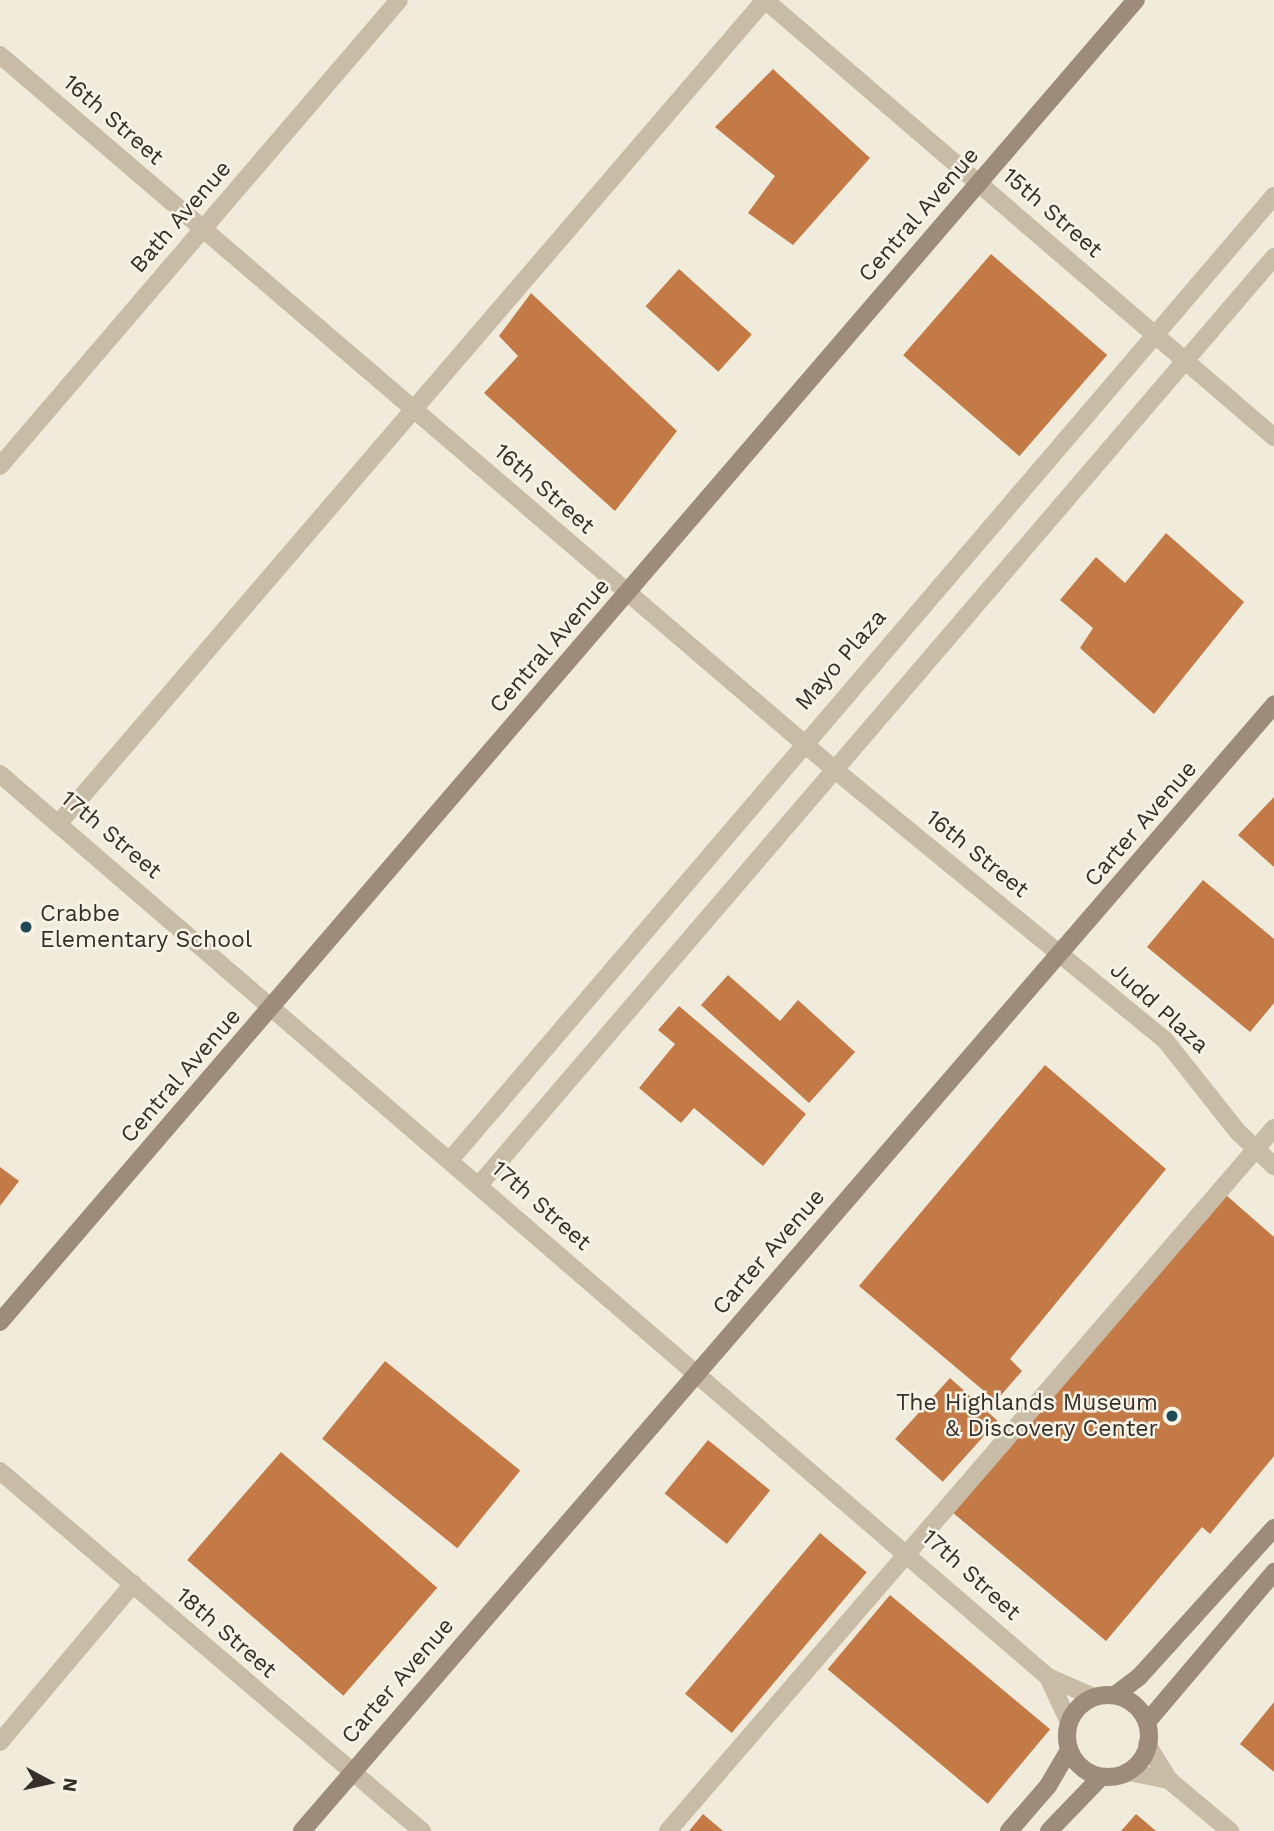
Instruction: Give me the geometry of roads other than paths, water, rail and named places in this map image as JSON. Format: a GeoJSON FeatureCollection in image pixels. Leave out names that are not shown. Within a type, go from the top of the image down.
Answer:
{"type":"FeatureCollection","features":[{"type":"Feature","properties":{"kind":"street","name":"Bath Avenue"},"geometry":{"type":"LineString","coordinates":[[0,466],[399,0]]}},
{"type":"Feature","properties":{"kind":"street","name":"15th Street"},"geometry":{"type":"LineString","coordinates":[[765,0],[1274,437]]}},
{"type":"Feature","properties":{"kind":"street"},"geometry":{"type":"LineString","coordinates":[[59,824],[416,412],[765,0]]}},
{"type":"Feature","properties":{"kind":"street","name":"Central Avenue"},"geometry":{"type":"LineString","coordinates":[[0,1322],[1136,0]]}},
{"type":"Feature","properties":{"kind":"street","name":"16th Street"},"geometry":{"type":"LineString","coordinates":[[0,55],[835,770],[1061,955]]}},
{"type":"Feature","properties":{"kind":"street","name":"Mayo Plaza"},"geometry":{"type":"LineString","coordinates":[[450,1160],[803,742],[1274,196]]}},
{"type":"Feature","properties":{"kind":"street"},"geometry":{"type":"LineString","coordinates":[[479,1185],[1274,257]]}},
{"type":"Feature","properties":{"kind":"street","name":"Carter Avenue"},"geometry":{"type":"LineString","coordinates":[[302,1831],[695,1374],[1061,955],[1274,705]]}},
{"type":"Feature","properties":{"kind":"street","name":"17th Street"},"geometry":{"type":"LineString","coordinates":[[0,774],[274,1005],[695,1374],[905,1549],[1048,1676],[1094,1697]]}},
{"type":"Feature","properties":{"kind":"street","name":"Judd Plaza"},"geometry":{"type":"LineString","coordinates":[[1061,955],[1165,1040],[1256,1149],[1274,1166]]}},
{"type":"Feature","properties":{"kind":"street"},"geometry":{"type":"LineString","coordinates":[[668,1831],[905,1549],[1274,1128]]}},
{"type":"Feature","properties":{"kind":"street","name":"18th Street"},"geometry":{"type":"LineString","coordinates":[[0,1471],[422,1831]]}},
{"type":"Feature","properties":{"kind":"street"},"geometry":{"type":"LineString","coordinates":[[1009,1831],[1048,1786],[1069,1750],[1069,1722],[1094,1697],[1115,1695],[1274,1528]]}},
{"type":"Feature","properties":{"kind":"street"},"geometry":{"type":"LineString","coordinates":[[1230,1831],[1169,1780],[1147,1744],[1147,1722],[1274,1573]]}},
{"type":"Feature","properties":{"kind":"street"},"geometry":{"type":"LineString","coordinates":[[0,1742],[132,1584]]}},
{"type":"Feature","properties":{"kind":"street","name":"17th Street"},"geometry":{"type":"LineString","coordinates":[[1048,1676],[1069,1722]]}},
{"type":"Feature","properties":{"kind":"street"},"geometry":{"type":"LineString","coordinates":[[1115,1695],[1147,1722]]}},
{"type":"Feature","properties":{"kind":"street"},"geometry":{"type":"LineString","coordinates":[[1128,1772],[1147,1744]]}},
{"type":"Feature","properties":{"kind":"street"},"geometry":{"type":"LineString","coordinates":[[1069,1750],[1087,1772],[1101,1776],[1128,1772],[1169,1780]]}},
{"type":"Feature","properties":{"kind":"street"},"geometry":{"type":"LineString","coordinates":[[1049,1831],[1101,1776]]}},
{"type":"Feature","properties":{"kind":"place","name":"Crabbe Elementary School"},"geometry":{"type":"Point","coordinates":[26,927]}},
{"type":"Feature","properties":{"kind":"place","name":"The Highlands Museum & Discovery Center"},"geometry":{"type":"Point","coordinates":[1172,1416]}}]}
